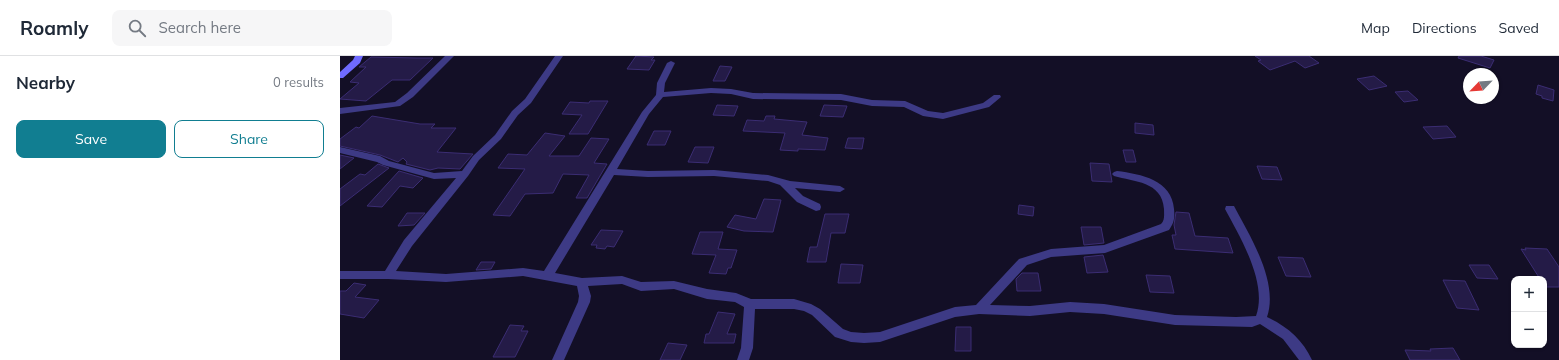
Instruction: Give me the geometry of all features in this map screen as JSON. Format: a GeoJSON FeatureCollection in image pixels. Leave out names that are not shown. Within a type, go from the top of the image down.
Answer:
{"type":"FeatureCollection","features":[{"type":"Feature","properties":{"kind":"street"},"geometry":{"type":"LineString","coordinates":[[340,76],[357,62],[359,56]]}},
{"type":"Feature","properties":{"kind":"street"},"geometry":{"type":"LineString","coordinates":[[340,111],[397,104],[410,95],[450,56]]}},
{"type":"Feature","properties":{"kind":"street"},"geometry":{"type":"LineString","coordinates":[[388,275],[408,243],[465,174],[476,158],[498,138],[515,113],[528,101],[559,56]]}},
{"type":"Feature","properties":{"kind":"street"},"geometry":{"type":"LineString","coordinates":[[547,276],[627,142],[646,112],[660,95],[661,83],[671,64]]}},
{"type":"Feature","properties":{"kind":"street"},"geometry":{"type":"LineString","coordinates":[[660,95],[681,91],[710,90],[743,93],[753,96],[841,98],[872,103],[905,104],[926,114],[943,116],[986,105],[997,97]]}},
{"type":"Feature","properties":{"kind":"street"},"geometry":{"type":"LineString","coordinates":[[340,150],[380,159],[386,163],[434,176],[465,174]]}},
{"type":"Feature","properties":{"kind":"street"},"geometry":{"type":"LineString","coordinates":[[610,172],[648,174],[714,173],[768,178],[784,183],[840,189]]}},
{"type":"Feature","properties":{"kind":"street"},"geometry":{"type":"LineString","coordinates":[[979,309],[1023,262],[1051,253],[1105,249],[1165,227],[1171,218],[1168,211],[1169,203],[1160,189],[1153,183],[1139,177],[1117,174]]}},
{"type":"Feature","properties":{"kind":"street"},"geometry":{"type":"LineString","coordinates":[[784,183],[800,199],[816,207]]}},
{"type":"Feature","properties":{"kind":"street"},"geometry":{"type":"LineString","coordinates":[[1230,210],[1249,243],[1263,287],[1265,306],[1261,319]]}},
{"type":"Feature","properties":{"kind":"street"},"geometry":{"type":"LineString","coordinates":[[340,276],[388,275],[446,278],[523,272],[582,282],[614,280],[648,287],[674,285],[707,294],[736,298],[750,304],[794,304],[807,307],[816,312],[839,333],[851,337],[864,338],[880,337],[955,312],[979,309],[1030,311],[1070,307],[1104,309],[1175,320],[1252,322],[1261,319],[1283,330],[1293,340],[1306,360]]}},
{"type":"Feature","properties":{"kind":"street"},"geometry":{"type":"LineString","coordinates":[[558,360],[584,302],[585,296],[582,282]]}},
{"type":"Feature","properties":{"kind":"street"},"geometry":{"type":"LineString","coordinates":[[743,360],[747,348],[750,304]]}},
{"type":"Feature","properties":{"kind":"building"},"geometry":{"type":"Polygon","coordinates":[[[636,56],[654,57],[651,60],[655,60],[649,70],[627,69],[636,56]]]}},
{"type":"Feature","properties":{"kind":"building"},"geometry":{"type":"Polygon","coordinates":[[[1255,56],[1309,56],[1319,63],[1305,68],[1295,61],[1270,70],[1258,61],[1261,60],[1255,56]]]}},
{"type":"Feature","properties":{"kind":"building"},"geometry":{"type":"Polygon","coordinates":[[[1459,56],[1481,56],[1494,60],[1490,68],[1458,58],[1459,56]]]}},
{"type":"Feature","properties":{"kind":"building"},"geometry":{"type":"Polygon","coordinates":[[[371,57],[433,58],[410,80],[392,80],[366,101],[340,99],[359,83],[350,82],[366,67],[359,67],[371,57]]]}},
{"type":"Feature","properties":{"kind":"building"},"geometry":{"type":"Polygon","coordinates":[[[720,66],[732,67],[725,81],[713,81],[720,66]]]}},
{"type":"Feature","properties":{"kind":"building"},"geometry":{"type":"Polygon","coordinates":[[[1374,76],[1387,86],[1369,90],[1357,79],[1374,76]]]}},
{"type":"Feature","properties":{"kind":"building"},"geometry":{"type":"Polygon","coordinates":[[[1538,85],[1554,90],[1553,101],[1542,98],[1542,96],[1536,94],[1538,85]]]}},
{"type":"Feature","properties":{"kind":"building"},"geometry":{"type":"Polygon","coordinates":[[[1408,91],[1418,100],[1404,102],[1395,92],[1408,91]]]}},
{"type":"Feature","properties":{"kind":"building"},"geometry":{"type":"Polygon","coordinates":[[[590,101],[608,101],[588,134],[569,134],[582,115],[562,114],[570,102],[589,103],[590,101]]]}},
{"type":"Feature","properties":{"kind":"building"},"geometry":{"type":"Polygon","coordinates":[[[717,105],[738,106],[734,116],[713,115],[717,105]]]}},
{"type":"Feature","properties":{"kind":"building"},"geometry":{"type":"Polygon","coordinates":[[[824,105],[847,106],[843,117],[820,116],[824,105]]]}},
{"type":"Feature","properties":{"kind":"building"},"geometry":{"type":"Polygon","coordinates":[[[372,116],[420,124],[435,124],[431,128],[456,128],[437,152],[473,154],[460,169],[438,168],[430,170],[406,164],[407,162],[403,158],[398,162],[380,155],[340,146],[340,139],[356,127],[359,128],[372,116]]]}},
{"type":"Feature","properties":{"kind":"building"},"geometry":{"type":"Polygon","coordinates":[[[766,116],[775,116],[774,119],[807,122],[802,135],[828,138],[825,150],[780,150],[785,133],[743,131],[747,120],[764,121],[766,116]]]}},
{"type":"Feature","properties":{"kind":"building"},"geometry":{"type":"Polygon","coordinates":[[[1135,123],[1153,125],[1154,135],[1135,133],[1135,123]]]}},
{"type":"Feature","properties":{"kind":"building"},"geometry":{"type":"Polygon","coordinates":[[[1447,126],[1456,137],[1433,139],[1423,127],[1447,126]]]}},
{"type":"Feature","properties":{"kind":"building"},"geometry":{"type":"Polygon","coordinates":[[[654,131],[671,131],[665,145],[647,145],[654,131]]]}},
{"type":"Feature","properties":{"kind":"building"},"geometry":{"type":"Polygon","coordinates":[[[545,133],[565,136],[549,156],[579,156],[591,138],[609,139],[594,163],[607,164],[587,198],[576,198],[589,175],[563,174],[553,193],[525,194],[510,216],[493,215],[525,169],[498,168],[508,154],[527,155],[545,133]]]}},
{"type":"Feature","properties":{"kind":"building"},"geometry":{"type":"Polygon","coordinates":[[[848,138],[864,138],[862,149],[845,148],[848,138]]]}},
{"type":"Feature","properties":{"kind":"building"},"geometry":{"type":"Polygon","coordinates":[[[695,147],[714,147],[708,163],[688,162],[695,147]]]}},
{"type":"Feature","properties":{"kind":"building"},"geometry":{"type":"Polygon","coordinates":[[[1123,150],[1133,150],[1136,162],[1126,162],[1123,150]]]}},
{"type":"Feature","properties":{"kind":"building"},"geometry":{"type":"Polygon","coordinates":[[[340,155],[354,158],[340,169],[340,155]]]}},
{"type":"Feature","properties":{"kind":"building"},"geometry":{"type":"Polygon","coordinates":[[[1090,163],[1109,164],[1112,182],[1092,181],[1090,163]]]}},
{"type":"Feature","properties":{"kind":"building"},"geometry":{"type":"Polygon","coordinates":[[[378,164],[389,168],[340,206],[340,189],[360,174],[365,175],[378,164]]]}},
{"type":"Feature","properties":{"kind":"building"},"geometry":{"type":"Polygon","coordinates":[[[1257,166],[1277,167],[1282,180],[1262,179],[1257,166]]]}},
{"type":"Feature","properties":{"kind":"building"},"geometry":{"type":"Polygon","coordinates":[[[399,171],[423,178],[413,188],[400,186],[382,207],[367,206],[399,171]]]}},
{"type":"Feature","properties":{"kind":"building"},"geometry":{"type":"Polygon","coordinates":[[[764,199],[781,200],[773,232],[744,231],[727,227],[735,215],[756,219],[764,199]]]}},
{"type":"Feature","properties":{"kind":"building"},"geometry":{"type":"Polygon","coordinates":[[[1019,205],[1034,207],[1033,216],[1018,214],[1019,205]]]}},
{"type":"Feature","properties":{"kind":"building"},"geometry":{"type":"Polygon","coordinates":[[[1176,212],[1189,213],[1195,236],[1228,238],[1233,253],[1175,249],[1172,235],[1176,235],[1174,225],[1176,212]]]}},
{"type":"Feature","properties":{"kind":"building"},"geometry":{"type":"Polygon","coordinates":[[[407,213],[425,213],[414,225],[398,226],[407,213]]]}},
{"type":"Feature","properties":{"kind":"building"},"geometry":{"type":"Polygon","coordinates":[[[825,214],[849,214],[845,233],[831,233],[826,262],[807,262],[810,247],[817,247],[825,214]]]}},
{"type":"Feature","properties":{"kind":"building"},"geometry":{"type":"Polygon","coordinates":[[[1081,227],[1101,227],[1104,243],[1084,245],[1081,227]]]}},
{"type":"Feature","properties":{"kind":"building"},"geometry":{"type":"Polygon","coordinates":[[[601,230],[623,231],[614,247],[607,246],[605,249],[596,248],[597,245],[591,245],[601,230]]]}},
{"type":"Feature","properties":{"kind":"building"},"geometry":{"type":"Polygon","coordinates":[[[700,232],[723,232],[718,249],[737,250],[731,268],[728,268],[726,274],[709,273],[716,255],[692,254],[700,232]]]}},
{"type":"Feature","properties":{"kind":"building"},"geometry":{"type":"Polygon","coordinates":[[[1525,248],[1547,249],[1559,267],[1559,287],[1547,287],[1547,276],[1538,276],[1521,249],[1526,250],[1525,248]]]}},
{"type":"Feature","properties":{"kind":"building"},"geometry":{"type":"Polygon","coordinates":[[[1103,255],[1108,272],[1087,273],[1084,257],[1103,255]]]}},
{"type":"Feature","properties":{"kind":"building"},"geometry":{"type":"Polygon","coordinates":[[[1278,257],[1303,258],[1311,277],[1286,276],[1278,257]]]}},
{"type":"Feature","properties":{"kind":"building"},"geometry":{"type":"Polygon","coordinates":[[[481,262],[495,262],[491,269],[476,270],[481,262]]]}},
{"type":"Feature","properties":{"kind":"building"},"geometry":{"type":"Polygon","coordinates":[[[841,264],[863,265],[860,283],[838,283],[841,264]]]}},
{"type":"Feature","properties":{"kind":"building"},"geometry":{"type":"Polygon","coordinates":[[[1469,265],[1489,265],[1498,279],[1477,278],[1469,265]]]}},
{"type":"Feature","properties":{"kind":"building"},"geometry":{"type":"Polygon","coordinates":[[[1022,273],[1038,273],[1041,291],[1017,291],[1016,279],[1022,273]]]}},
{"type":"Feature","properties":{"kind":"building"},"geometry":{"type":"Polygon","coordinates":[[[1146,275],[1170,276],[1174,293],[1150,292],[1146,275]]]}},
{"type":"Feature","properties":{"kind":"building"},"geometry":{"type":"Polygon","coordinates":[[[1443,280],[1465,281],[1479,310],[1457,308],[1443,280]]]}},
{"type":"Feature","properties":{"kind":"building"},"geometry":{"type":"Polygon","coordinates":[[[354,283],[366,285],[355,297],[379,300],[364,318],[340,314],[340,291],[346,291],[354,283]]]}},
{"type":"Feature","properties":{"kind":"building"},"geometry":{"type":"Polygon","coordinates":[[[718,312],[735,314],[727,334],[736,334],[734,343],[704,343],[706,334],[709,334],[718,312]]]}},
{"type":"Feature","properties":{"kind":"building"},"geometry":{"type":"Polygon","coordinates":[[[510,325],[524,326],[521,331],[528,331],[515,357],[493,357],[510,325]]]}},
{"type":"Feature","properties":{"kind":"building"},"geometry":{"type":"Polygon","coordinates":[[[956,327],[971,327],[971,351],[955,351],[956,327]]]}},
{"type":"Feature","properties":{"kind":"building"},"geometry":{"type":"Polygon","coordinates":[[[668,343],[687,345],[680,360],[660,360],[668,343]]]}},
{"type":"Feature","properties":{"kind":"building"},"geometry":{"type":"Polygon","coordinates":[[[1453,348],[1460,360],[1410,360],[1405,350],[1431,351],[1430,349],[1453,348]]]}}]}
